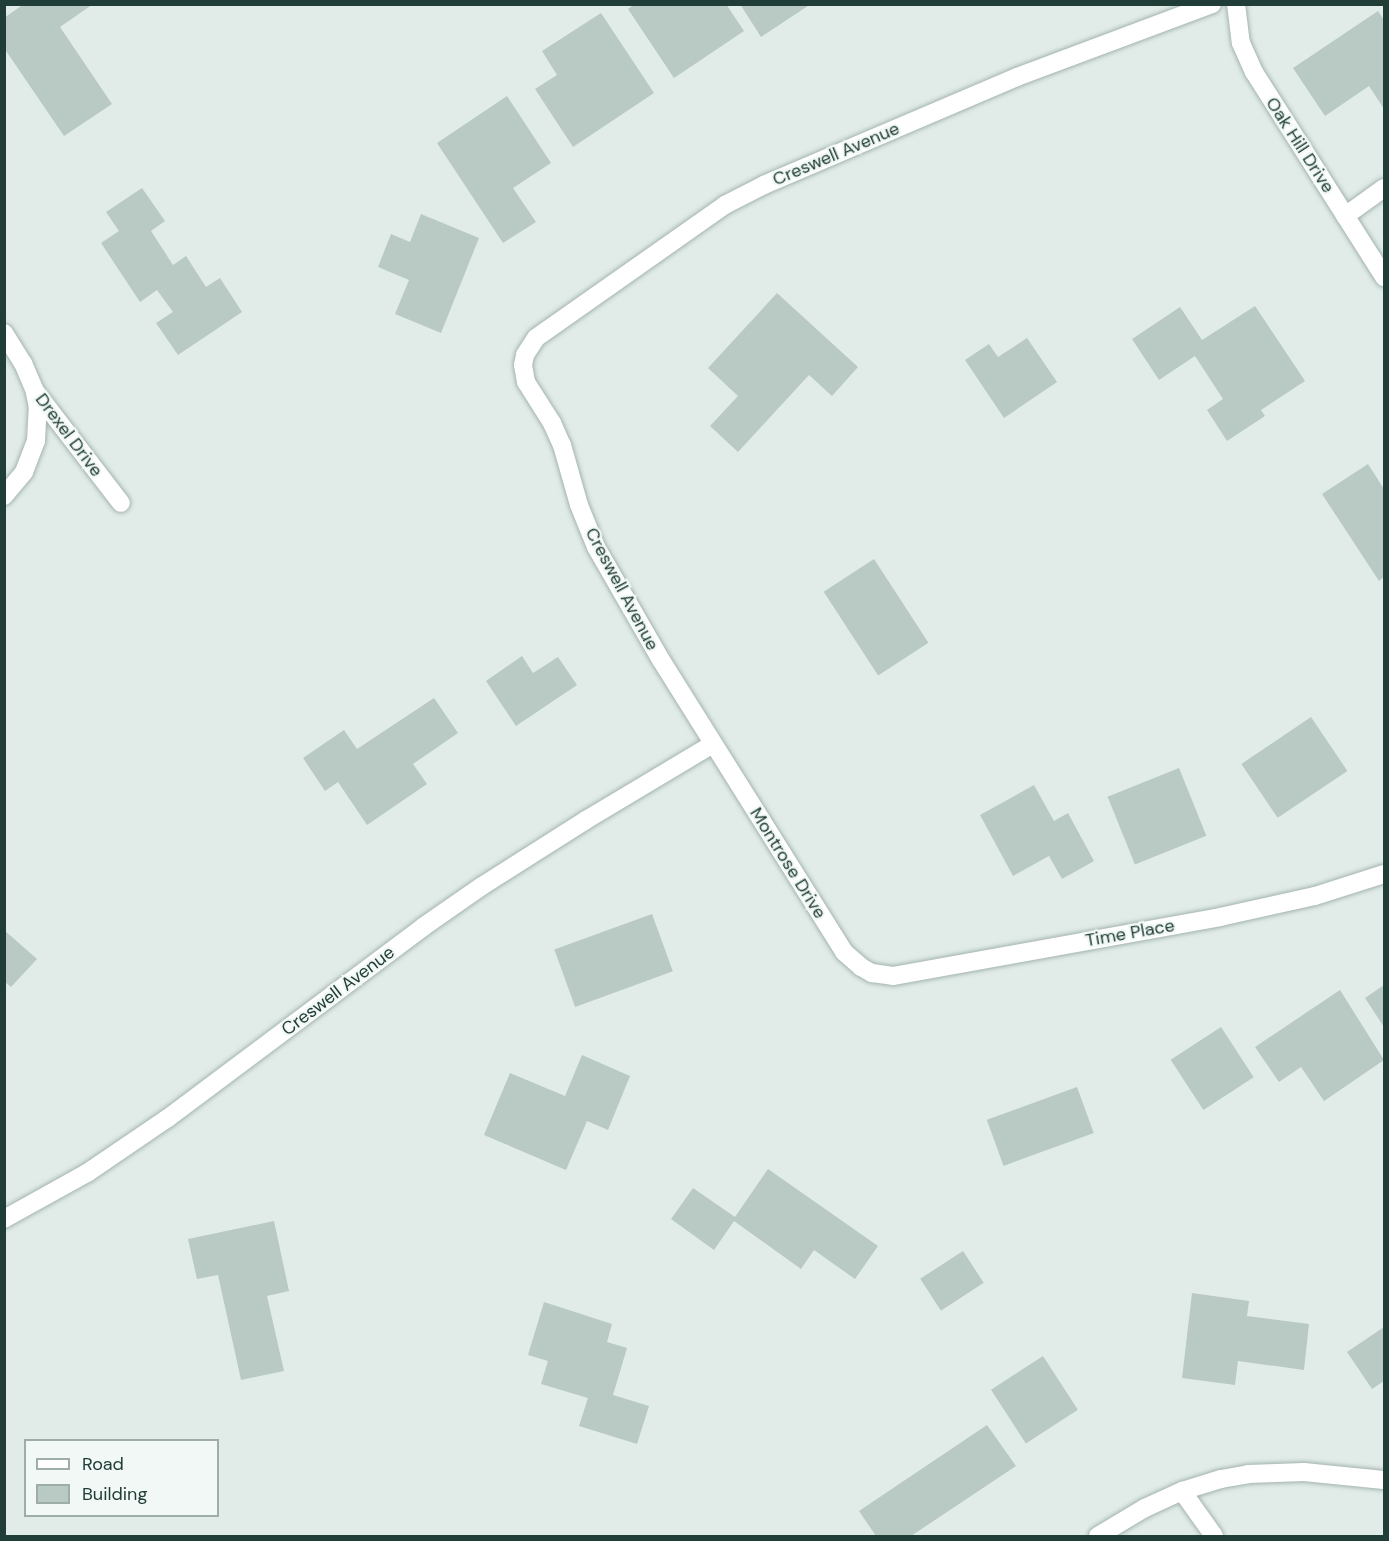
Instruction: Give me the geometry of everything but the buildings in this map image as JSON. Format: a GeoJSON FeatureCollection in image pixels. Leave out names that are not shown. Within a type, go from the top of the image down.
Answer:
{"type":"FeatureCollection","features":[{"type":"Feature","properties":{"kind":"street","name":"Creswell Avenue"},"geometry":{"type":"LineString","coordinates":[[4,1219],[87,1173],[168,1118],[423,927],[482,886],[713,744],[660,660],[596,547],[579,506],[562,445],[552,423],[526,382],[525,355],[536,338],[663,246],[725,205],[764,185],[1017,77],[1212,4]]}},
{"type":"Feature","properties":{"kind":"street","name":"Oak Hill Drive"},"geometry":{"type":"LineString","coordinates":[[1236,4],[1241,43],[1254,72],[1324,179],[1384,277]]}},
{"type":"Feature","properties":{"kind":"street"},"geometry":{"type":"LineString","coordinates":[[1345,216],[1384,188]]}},
{"type":"Feature","properties":{"kind":"street","name":"Drexel Drive"},"geometry":{"type":"LineString","coordinates":[[4,333],[23,363],[35,391],[121,503]]}},
{"type":"Feature","properties":{"kind":"street"},"geometry":{"type":"LineString","coordinates":[[4,496],[24,472],[36,441],[38,408],[35,391]]}},
{"type":"Feature","properties":{"kind":"street","name":"Montrose Drive"},"geometry":{"type":"LineString","coordinates":[[713,744],[843,952],[872,973]]}},
{"type":"Feature","properties":{"kind":"street","name":"Time Place"},"geometry":{"type":"LineString","coordinates":[[872,973],[893,976],[1220,917],[1316,896],[1384,873]]}},
{"type":"Feature","properties":{"kind":"street"},"geometry":{"type":"LineString","coordinates":[[1098,1536],[1145,1508],[1182,1491],[1248,1474],[1304,1472],[1384,1480]]}},
{"type":"Feature","properties":{"kind":"street"},"geometry":{"type":"LineString","coordinates":[[1182,1491],[1214,1536]]}}]}
